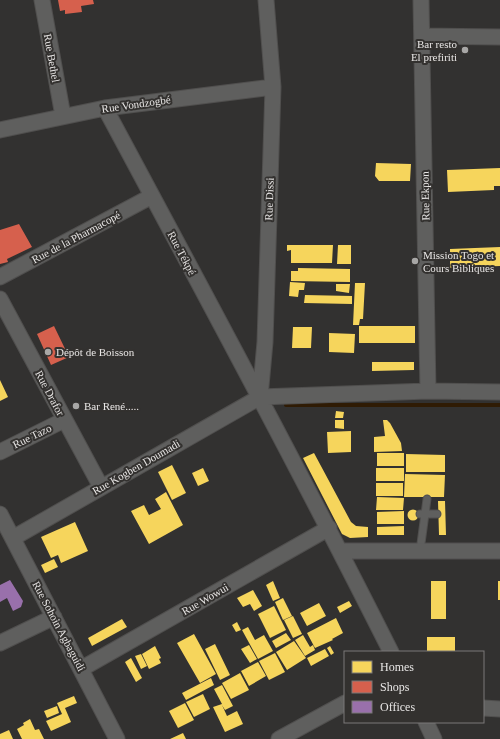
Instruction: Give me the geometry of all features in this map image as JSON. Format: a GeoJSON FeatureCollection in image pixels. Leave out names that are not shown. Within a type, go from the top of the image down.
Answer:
{"type":"FeatureCollection","features":[{"type":"Feature","properties":{"kind":"street","name":"Rue Bethel"},"geometry":{"type":"LineString","coordinates":[[42,0],[63,116]]}},
{"type":"Feature","properties":{"kind":"street","name":"Rue Dissi"},"geometry":{"type":"LineString","coordinates":[[260,397],[264,342],[273,86],[266,0]]}},
{"type":"Feature","properties":{"kind":"street","name":"Rue Ekpon"},"geometry":{"type":"LineString","coordinates":[[421,0],[428,392]]}},
{"type":"Feature","properties":{"kind":"street"},"geometry":{"type":"LineString","coordinates":[[422,36],[500,37]]}},
{"type":"Feature","properties":{"kind":"street","name":"Rue Vondzogbé"},"geometry":{"type":"LineString","coordinates":[[0,130],[105,108],[273,86]]}},
{"type":"Feature","properties":{"kind":"street","name":"Rue Tékpé"},"geometry":{"type":"LineString","coordinates":[[105,108],[329,528],[390,651]]}},
{"type":"Feature","properties":{"kind":"street","name":"Rue de la Pharmacopé"},"geometry":{"type":"LineString","coordinates":[[0,277],[152,196]]}},
{"type":"Feature","properties":{"kind":"street","name":"Rue Drafor"},"geometry":{"type":"LineString","coordinates":[[0,299],[101,487]]}},
{"type":"Feature","properties":{"kind":"street"},"geometry":{"type":"LineString","coordinates":[[260,397],[428,392],[500,392]]}},
{"type":"Feature","properties":{"kind":"street","name":"Rue Kogben Doumadi"},"geometry":{"type":"LineString","coordinates":[[13,538],[260,397]]}},
{"type":"Feature","properties":{"kind":"street","name":"Rue Tazo"},"geometry":{"type":"LineString","coordinates":[[0,452],[64,420]]}},
{"type":"Feature","properties":{"kind":"street","name":"Rue Sohoin Agbaguidi"},"geometry":{"type":"LineString","coordinates":[[0,514],[117,739]]}},
{"type":"Feature","properties":{"kind":"street","name":"Rue Wowui"},"geometry":{"type":"LineString","coordinates":[[81,669],[329,528]]}},
{"type":"Feature","properties":{"kind":"street"},"geometry":{"type":"LineString","coordinates":[[340,551],[500,551]]}},
{"type":"Feature","properties":{"kind":"street"},"geometry":{"type":"LineString","coordinates":[[0,643],[54,617]]}},
{"type":"Feature","properties":{"kind":"street"},"geometry":{"type":"LineString","coordinates":[[279,739],[344,704]]}},
{"type":"Feature","properties":{"kind":"street"},"geometry":{"type":"LineString","coordinates":[[484,708],[500,708]]}},
{"type":"Feature","properties":{"kind":"street"},"geometry":{"type":"LineString","coordinates":[[426,723],[434,739]]}},
{"type":"Feature","properties":{"kind":"lane"},"geometry":{"type":"LineString","coordinates":[[420,551],[423,514],[427,499]]}},
{"type":"Feature","properties":{"kind":"lane"},"geometry":{"type":"LineString","coordinates":[[423,514],[437,514]]}},
{"type":"Feature","properties":{"kind":"building: Homes"},"geometry":{"type":"Polygon","coordinates":[[[376,163],[411,164],[410,181],[379,181],[375,176],[376,163]]]}},
{"type":"Feature","properties":{"kind":"building: Homes"},"geometry":{"type":"Polygon","coordinates":[[[500,168],[500,186],[494,186],[494,190],[448,192],[447,170],[500,168]]]}},
{"type":"Feature","properties":{"kind":"building: Homes"},"geometry":{"type":"Polygon","coordinates":[[[287,245],[333,245],[332,263],[291,263],[291,250],[287,251],[287,245]]]}},
{"type":"Feature","properties":{"kind":"building: Homes"},"geometry":{"type":"Polygon","coordinates":[[[338,245],[351,245],[351,264],[337,264],[338,245]]]}},
{"type":"Feature","properties":{"kind":"building: Homes"},"geometry":{"type":"Polygon","coordinates":[[[500,247],[500,266],[450,268],[450,249],[500,247]]]}},
{"type":"Feature","properties":{"kind":"building: Homes"},"geometry":{"type":"Polygon","coordinates":[[[298,268],[350,269],[350,282],[291,281],[291,271],[298,271],[298,268]]]}},
{"type":"Feature","properties":{"kind":"building: Homes"},"geometry":{"type":"Polygon","coordinates":[[[290,282],[305,283],[304,290],[299,290],[298,297],[289,296],[290,282]]]}},
{"type":"Feature","properties":{"kind":"building: Homes"},"geometry":{"type":"Polygon","coordinates":[[[355,283],[365,283],[363,319],[360,319],[359,325],[353,325],[355,283]]]}},
{"type":"Feature","properties":{"kind":"building: Homes"},"geometry":{"type":"Polygon","coordinates":[[[336,284],[350,284],[349,293],[336,291],[336,284]]]}},
{"type":"Feature","properties":{"kind":"building: Homes"},"geometry":{"type":"Polygon","coordinates":[[[305,295],[352,296],[352,304],[304,303],[305,295]]]}},
{"type":"Feature","properties":{"kind":"building: Homes"},"geometry":{"type":"Polygon","coordinates":[[[359,326],[415,326],[415,343],[359,343],[359,326]]]}},
{"type":"Feature","properties":{"kind":"building: Homes"},"geometry":{"type":"Polygon","coordinates":[[[293,327],[312,327],[311,348],[292,348],[293,327]]]}},
{"type":"Feature","properties":{"kind":"building: Homes"},"geometry":{"type":"Polygon","coordinates":[[[329,333],[355,334],[354,353],[329,352],[329,333]]]}},
{"type":"Feature","properties":{"kind":"building: Homes"},"geometry":{"type":"Polygon","coordinates":[[[372,362],[414,362],[414,370],[372,371],[372,362]]]}},
{"type":"Feature","properties":{"kind":"building: Homes"},"geometry":{"type":"Polygon","coordinates":[[[0,380],[8,397],[0,401],[0,380]]]}},
{"type":"Feature","properties":{"kind":"building: Homes"},"geometry":{"type":"Polygon","coordinates":[[[336,411],[344,412],[343,418],[335,418],[336,411]]]}},
{"type":"Feature","properties":{"kind":"building: Homes"},"geometry":{"type":"Polygon","coordinates":[[[335,420],[344,420],[344,429],[335,428],[335,420]]]}},
{"type":"Feature","properties":{"kind":"building: Homes"},"geometry":{"type":"Polygon","coordinates":[[[383,420],[387,420],[390,423],[401,443],[402,451],[374,452],[374,437],[385,436],[383,420]]]}},
{"type":"Feature","properties":{"kind":"building: Homes"},"geometry":{"type":"Polygon","coordinates":[[[351,431],[351,452],[328,453],[327,432],[351,431]]]}},
{"type":"Feature","properties":{"kind":"building: Homes"},"geometry":{"type":"Polygon","coordinates":[[[314,453],[351,522],[356,526],[368,527],[368,537],[350,538],[342,534],[303,458],[314,453]]]}},
{"type":"Feature","properties":{"kind":"building: Homes"},"geometry":{"type":"Polygon","coordinates":[[[377,453],[404,453],[404,466],[377,466],[377,453]]]}},
{"type":"Feature","properties":{"kind":"building: Homes"},"geometry":{"type":"Polygon","coordinates":[[[406,454],[445,455],[445,472],[406,472],[406,454]]]}},
{"type":"Feature","properties":{"kind":"building: Homes"},"geometry":{"type":"Polygon","coordinates":[[[172,465],[186,493],[172,500],[158,472],[172,465]]]}},
{"type":"Feature","properties":{"kind":"building: Homes"},"geometry":{"type":"Polygon","coordinates":[[[203,468],[209,481],[198,486],[192,473],[203,468]]]}},
{"type":"Feature","properties":{"kind":"building: Homes"},"geometry":{"type":"Polygon","coordinates":[[[376,468],[404,468],[404,481],[376,481],[376,468]]]}},
{"type":"Feature","properties":{"kind":"building: Homes"},"geometry":{"type":"Polygon","coordinates":[[[405,474],[445,475],[444,497],[404,497],[405,474]]]}},
{"type":"Feature","properties":{"kind":"building: Homes"},"geometry":{"type":"Polygon","coordinates":[[[376,483],[403,483],[403,496],[376,496],[376,483]]]}},
{"type":"Feature","properties":{"kind":"building: Homes"},"geometry":{"type":"Polygon","coordinates":[[[166,492],[183,525],[149,544],[131,511],[144,505],[149,515],[161,509],[155,499],[166,492]]]}},
{"type":"Feature","properties":{"kind":"building: Homes"},"geometry":{"type":"Polygon","coordinates":[[[377,497],[404,498],[403,510],[376,510],[377,497]]]}},
{"type":"Feature","properties":{"kind":"building: Homes"},"geometry":{"type":"Polygon","coordinates":[[[438,501],[445,501],[446,535],[439,535],[438,501]]]}},
{"type":"Feature","properties":{"kind":"building: Homes"},"geometry":{"type":"Polygon","coordinates":[[[413,509],[417,511],[419,515],[417,519],[413,521],[409,519],[407,515],[409,511],[413,509]]]}},
{"type":"Feature","properties":{"kind":"building: Homes"},"geometry":{"type":"Polygon","coordinates":[[[404,511],[404,524],[377,524],[377,512],[404,511]]]}},
{"type":"Feature","properties":{"kind":"building: Homes"},"geometry":{"type":"Polygon","coordinates":[[[75,522],[88,551],[61,563],[58,555],[51,558],[41,537],[75,522]]]}},
{"type":"Feature","properties":{"kind":"building: Homes"},"geometry":{"type":"Polygon","coordinates":[[[404,526],[404,535],[377,535],[377,527],[404,526]]]}},
{"type":"Feature","properties":{"kind":"building: Homes"},"geometry":{"type":"Polygon","coordinates":[[[54,559],[58,567],[45,573],[41,565],[54,559]]]}},
{"type":"Feature","properties":{"kind":"building: Homes"},"geometry":{"type":"Polygon","coordinates":[[[273,581],[280,598],[273,601],[266,585],[273,581]]]}},
{"type":"Feature","properties":{"kind":"building: Homes"},"geometry":{"type":"Polygon","coordinates":[[[431,581],[446,581],[446,619],[431,619],[431,581]]]}},
{"type":"Feature","properties":{"kind":"building: Homes"},"geometry":{"type":"Polygon","coordinates":[[[498,581],[500,581],[500,600],[498,600],[498,581]]]}},
{"type":"Feature","properties":{"kind":"building: Homes"},"geometry":{"type":"Polygon","coordinates":[[[253,590],[262,606],[254,611],[250,604],[243,607],[237,598],[253,590]]]}},
{"type":"Feature","properties":{"kind":"building: Homes"},"geometry":{"type":"Polygon","coordinates":[[[283,598],[292,616],[283,620],[275,602],[283,598]]]}},
{"type":"Feature","properties":{"kind":"building: Homes"},"geometry":{"type":"Polygon","coordinates":[[[349,601],[352,606],[340,613],[337,607],[349,601]]]}},
{"type":"Feature","properties":{"kind":"building: Homes"},"geometry":{"type":"Polygon","coordinates":[[[319,603],[326,616],[307,626],[300,613],[319,603]]]}},
{"type":"Feature","properties":{"kind":"building: Homes"},"geometry":{"type":"Polygon","coordinates":[[[274,606],[286,630],[270,638],[258,614],[274,606]]]}},
{"type":"Feature","properties":{"kind":"building: Homes"},"geometry":{"type":"Polygon","coordinates":[[[293,616],[302,634],[293,638],[284,620],[293,616]]]}},
{"type":"Feature","properties":{"kind":"building: Homes"},"geometry":{"type":"Polygon","coordinates":[[[336,618],[343,633],[332,639],[333,640],[315,648],[307,633],[336,618]]]}},
{"type":"Feature","properties":{"kind":"building: Homes"},"geometry":{"type":"Polygon","coordinates":[[[122,619],[127,627],[92,646],[88,638],[122,619]]]}},
{"type":"Feature","properties":{"kind":"building: Homes"},"geometry":{"type":"Polygon","coordinates":[[[237,622],[241,630],[236,632],[232,625],[237,622]]]}},
{"type":"Feature","properties":{"kind":"building: Homes"},"geometry":{"type":"Polygon","coordinates":[[[248,627],[255,640],[264,635],[273,651],[258,659],[242,630],[248,627]]]}},
{"type":"Feature","properties":{"kind":"building: Homes"},"geometry":{"type":"Polygon","coordinates":[[[286,633],[291,640],[276,648],[272,641],[286,633]]]}},
{"type":"Feature","properties":{"kind":"building: Homes"},"geometry":{"type":"Polygon","coordinates":[[[194,634],[216,674],[200,683],[177,643],[194,634]]]}},
{"type":"Feature","properties":{"kind":"building: Homes"},"geometry":{"type":"Polygon","coordinates":[[[303,635],[310,647],[313,645],[315,650],[305,656],[295,640],[303,635]]]}},
{"type":"Feature","properties":{"kind":"building: Homes"},"geometry":{"type":"Polygon","coordinates":[[[427,637],[455,637],[455,651],[427,651],[427,637]]]}},
{"type":"Feature","properties":{"kind":"building: Homes"},"geometry":{"type":"Polygon","coordinates":[[[294,641],[306,658],[287,670],[276,652],[294,641]]]}},
{"type":"Feature","properties":{"kind":"building: Homes"},"geometry":{"type":"Polygon","coordinates":[[[215,644],[230,675],[220,680],[205,649],[215,644]]]}},
{"type":"Feature","properties":{"kind":"building: Homes"},"geometry":{"type":"Polygon","coordinates":[[[249,645],[257,659],[250,663],[241,649],[249,645]]]}},
{"type":"Feature","properties":{"kind":"building: Homes"},"geometry":{"type":"Polygon","coordinates":[[[155,646],[161,658],[159,659],[161,663],[149,669],[142,654],[155,646]]]}},
{"type":"Feature","properties":{"kind":"building: Homes"},"geometry":{"type":"Polygon","coordinates":[[[330,646],[334,653],[331,655],[327,648],[330,646]]]}},
{"type":"Feature","properties":{"kind":"building: Homes"},"geometry":{"type":"Polygon","coordinates":[[[325,649],[329,656],[311,666],[307,658],[325,649]]]}},
{"type":"Feature","properties":{"kind":"building: Homes"},"geometry":{"type":"Polygon","coordinates":[[[275,653],[285,672],[269,680],[259,661],[275,653]]]}},
{"type":"Feature","properties":{"kind":"building: Homes"},"geometry":{"type":"Polygon","coordinates":[[[141,654],[147,666],[141,669],[135,656],[141,654]]]}},
{"type":"Feature","properties":{"kind":"building: Homes"},"geometry":{"type":"Polygon","coordinates":[[[131,658],[142,678],[136,682],[125,662],[131,658]]]}},
{"type":"Feature","properties":{"kind":"building: Homes"},"geometry":{"type":"Polygon","coordinates":[[[258,662],[266,676],[249,686],[241,671],[258,662]]]}},
{"type":"Feature","properties":{"kind":"building: Homes"},"geometry":{"type":"Polygon","coordinates":[[[240,673],[249,690],[231,699],[222,683],[240,673]]]}},
{"type":"Feature","properties":{"kind":"building: Homes"},"geometry":{"type":"Polygon","coordinates":[[[211,678],[214,685],[186,700],[182,693],[211,678]]]}},
{"type":"Feature","properties":{"kind":"building: Homes"},"geometry":{"type":"Polygon","coordinates":[[[222,685],[233,706],[225,710],[222,705],[227,716],[237,711],[243,724],[225,732],[213,707],[222,704],[214,689],[222,685]]]}},
{"type":"Feature","properties":{"kind":"building: Homes"},"geometry":{"type":"Polygon","coordinates":[[[203,694],[210,709],[194,717],[186,702],[203,694]]]}},
{"type":"Feature","properties":{"kind":"building: Homes"},"geometry":{"type":"Polygon","coordinates":[[[74,696],[77,703],[65,708],[71,722],[51,731],[46,721],[62,714],[57,703],[74,696]]]}},
{"type":"Feature","properties":{"kind":"building: Homes"},"geometry":{"type":"Polygon","coordinates":[[[185,703],[194,720],[178,728],[169,711],[185,703]]]}},
{"type":"Feature","properties":{"kind":"building: Homes"},"geometry":{"type":"Polygon","coordinates":[[[57,706],[59,713],[47,718],[44,711],[57,706]]]}},
{"type":"Feature","properties":{"kind":"building: Homes"},"geometry":{"type":"Polygon","coordinates":[[[30,719],[35,730],[39,729],[44,739],[22,739],[17,729],[30,719]]]}},
{"type":"Feature","properties":{"kind":"building: Homes"},"geometry":{"type":"Polygon","coordinates":[[[9,730],[13,739],[0,739],[0,734],[9,730]]]}},
{"type":"Feature","properties":{"kind":"building: Homes"},"geometry":{"type":"Polygon","coordinates":[[[183,733],[186,739],[170,739],[183,733]]]}},
{"type":"Feature","properties":{"kind":"building: Shops"},"geometry":{"type":"Polygon","coordinates":[[[58,0],[93,0],[94,4],[81,6],[82,12],[65,14],[65,10],[60,11],[58,0]]]}},
{"type":"Feature","properties":{"kind":"building: Shops"},"geometry":{"type":"Polygon","coordinates":[[[19,224],[32,247],[7,259],[8,262],[0,264],[0,230],[19,224]]]}},
{"type":"Feature","properties":{"kind":"building: Shops"},"geometry":{"type":"Polygon","coordinates":[[[54,326],[69,357],[51,365],[37,334],[54,326]]]}},
{"type":"Feature","properties":{"kind":"building: Offices"},"geometry":{"type":"Polygon","coordinates":[[[10,580],[23,601],[21,607],[13,611],[7,598],[0,602],[0,585],[10,580]]]}},
{"type":"Feature","properties":{"kind":"waterway"},"geometry":{"type":"LineString","coordinates":[[286,405],[500,405]]}},
{"type":"Feature","properties":{"kind":"place","name":"Bar resto El prefiriti"},"geometry":{"type":"Point","coordinates":[465,50]}},
{"type":"Feature","properties":{"kind":"place","name":"Mission Togo et Cours Bibliques"},"geometry":{"type":"Point","coordinates":[415,261]}},
{"type":"Feature","properties":{"kind":"place","name":"Dépôt de Boisson"},"geometry":{"type":"Point","coordinates":[48,352]}},
{"type":"Feature","properties":{"kind":"place","name":"Bar René....."},"geometry":{"type":"Point","coordinates":[76,406]}}]}
